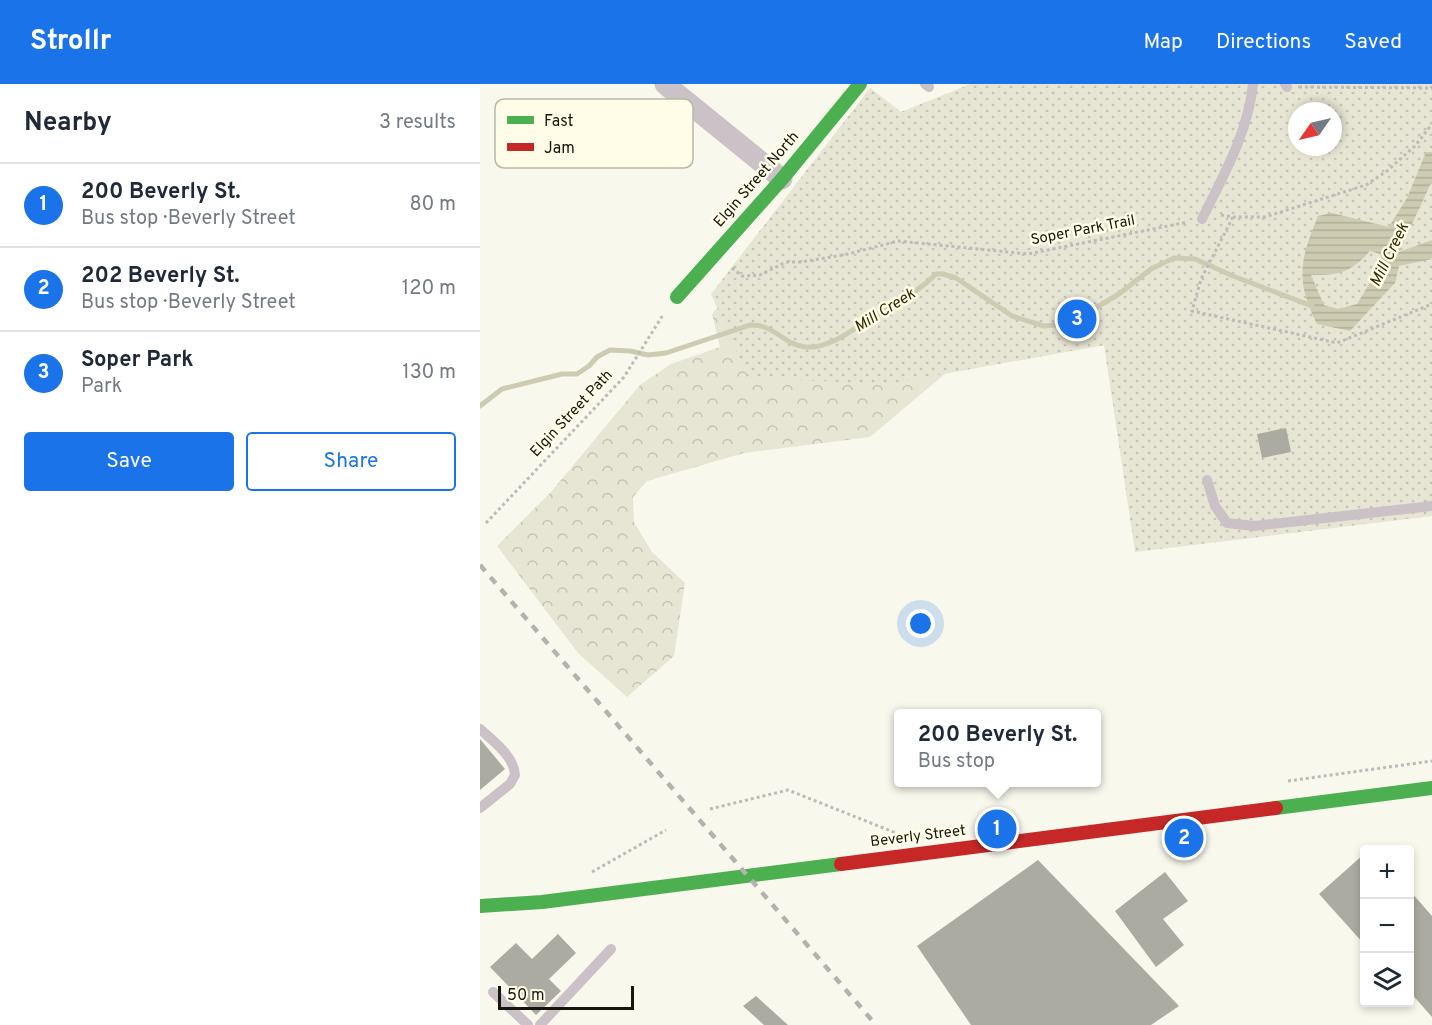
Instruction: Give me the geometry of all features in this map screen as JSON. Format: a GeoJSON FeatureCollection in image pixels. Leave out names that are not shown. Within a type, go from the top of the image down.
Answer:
{"type":"FeatureCollection","features":[{"type":"Feature","properties":{"kind":"main road","name":"Elgin Street North"},"geometry":{"type":"LineString","coordinates":[[677,297],[782,179],[860,84]]}},
{"type":"Feature","properties":{"kind":"main road","name":"Beverly Street"},"geometry":{"type":"LineString","coordinates":[[480,906],[542,902],[1432,788]]}},
{"type":"Feature","properties":{"kind":"street"},"geometry":{"type":"LineString","coordinates":[[665,84],[683,99]]}},
{"type":"Feature","properties":{"kind":"street"},"geometry":{"type":"LineString","coordinates":[[693,107],[782,179]]}},
{"type":"Feature","properties":{"kind":"lane"},"geometry":{"type":"LineString","coordinates":[[1202,219],[1237,146],[1251,104],[1253,84]]}},
{"type":"Feature","properties":{"kind":"lane"},"geometry":{"type":"LineString","coordinates":[[1207,480],[1215,506],[1227,523],[1254,526],[1432,506]]}},
{"type":"Feature","properties":{"kind":"lane"},"geometry":{"type":"LineString","coordinates":[[480,729],[504,752],[512,763],[515,775],[510,784],[480,808]]}},
{"type":"Feature","properties":{"kind":"lane"},"geometry":{"type":"LineString","coordinates":[[540,1025],[611,949]]}},
{"type":"Feature","properties":{"kind":"lane"},"geometry":{"type":"LineString","coordinates":[[493,992],[528,1025]]}},
{"type":"Feature","properties":{"kind":"path"},"geometry":{"type":"LineString","coordinates":[[1286,85],[1432,88]]}},
{"type":"Feature","properties":{"kind":"path","name":"Soper Park Trail"},"geometry":{"type":"LineString","coordinates":[[728,265],[742,276],[760,275],[786,262],[801,262],[848,254],[898,241],[1028,254],[1221,215],[1265,217],[1366,185],[1387,171],[1415,146],[1432,124]]}},
{"type":"Feature","properties":{"kind":"path"},"geometry":{"type":"LineString","coordinates":[[1233,217],[1201,279],[1192,311],[1337,343],[1432,304]]}},
{"type":"Feature","properties":{"kind":"path","name":"Elgin Street Path"},"geometry":{"type":"LineString","coordinates":[[486,524],[624,376],[665,314]]}},
{"type":"Feature","properties":{"kind":"path"},"geometry":{"type":"LineString","coordinates":[[1278,783],[1432,761]]}},
{"type":"Feature","properties":{"kind":"path"},"geometry":{"type":"LineString","coordinates":[[711,809],[788,790],[904,836]]}},
{"type":"Feature","properties":{"kind":"path"},"geometry":{"type":"LineString","coordinates":[[584,876],[666,830]]}},
{"type":"Feature","properties":{"kind":"green space"},"geometry":{"type":"Polygon","coordinates":[[[971,84],[1105,345],[946,373],[870,437],[744,453],[647,481],[633,497],[634,522],[652,552],[685,583],[674,656],[627,697],[578,653],[497,546],[551,492],[640,385],[671,364],[720,347],[712,314],[741,279],[870,88],[901,112],[971,84]]]}},
{"type":"Feature","properties":{"kind":"green space"},"geometry":{"type":"Polygon","coordinates":[[[971,84],[1432,84],[1432,516],[1135,552],[1104,345],[888,384],[748,378],[711,294],[870,88],[901,112],[971,84]]]}},
{"type":"Feature","properties":{"kind":"water"},"geometry":{"type":"Polygon","coordinates":[[[1426,152],[1432,152],[1432,181],[1399,252],[1432,240],[1432,259],[1399,266],[1395,283],[1350,331],[1317,324],[1305,295],[1302,270],[1307,245],[1318,216],[1332,213],[1389,227],[1407,198],[1426,152]],[[1370,251],[1344,271],[1311,275],[1324,305],[1338,309],[1357,304],[1382,263],[1380,254],[1370,251]]]}},
{"type":"Feature","properties":{"kind":"building"},"geometry":{"type":"Polygon","coordinates":[[[1286,428],[1291,452],[1262,458],[1257,434],[1286,428]]]}},
{"type":"Feature","properties":{"kind":"building"},"geometry":{"type":"Polygon","coordinates":[[[480,739],[505,769],[480,790],[480,739]]]}},
{"type":"Feature","properties":{"kind":"building"},"geometry":{"type":"Polygon","coordinates":[[[1360,858],[1360,940],[1319,894],[1360,858]]]}},
{"type":"Feature","properties":{"kind":"building"},"geometry":{"type":"Polygon","coordinates":[[[1038,860],[1179,1006],[1151,1025],[971,1025],[917,946],[1038,860]]]}},
{"type":"Feature","properties":{"kind":"building"},"geometry":{"type":"Polygon","coordinates":[[[1165,872],[1188,901],[1163,919],[1184,945],[1156,967],[1115,911],[1165,872]]]}},
{"type":"Feature","properties":{"kind":"building"},"geometry":{"type":"Polygon","coordinates":[[[1414,896],[1432,916],[1432,1017],[1414,997],[1414,896]]]}},
{"type":"Feature","properties":{"kind":"building"},"geometry":{"type":"Polygon","coordinates":[[[558,934],[576,953],[549,979],[561,991],[536,1015],[490,967],[516,943],[532,959],[558,934]]]}},
{"type":"Feature","properties":{"kind":"building"},"geometry":{"type":"Polygon","coordinates":[[[756,996],[788,1025],[764,1025],[743,1006],[756,996]]]}},
{"type":"Feature","properties":{"kind":"waterway","name":"Mill Creek"},"geometry":{"type":"LineString","coordinates":[[480,406],[502,389],[562,374],[577,374],[597,357],[610,350],[648,355],[666,353],[750,325],[769,329],[799,346],[824,345],[844,336],[909,295],[936,274],[956,278],[1012,316],[1044,326],[1068,324],[1119,294],[1151,269],[1174,258],[1195,259],[1312,306]]}},
{"type":"Feature","properties":{"kind":"railway"},"geometry":{"type":"LineString","coordinates":[[480,565],[876,1025]]}},
{"type":"Feature","properties":{"kind":"traffic: fast"},"geometry":{"type":"LineString","coordinates":[[677,297],[782,179],[860,84]]}},
{"type":"Feature","properties":{"kind":"traffic: fast"},"geometry":{"type":"LineString","coordinates":[[1276,808],[1432,788]]}},
{"type":"Feature","properties":{"kind":"traffic: fast"},"geometry":{"type":"LineString","coordinates":[[480,906],[542,902],[841,864]]}},
{"type":"Feature","properties":{"kind":"traffic: jam"},"geometry":{"type":"LineString","coordinates":[[841,864],[1276,808]]}},
{"type":"Feature","properties":{"kind":"place","name":"Soper Park"},"geometry":{"type":"Point","coordinates":[1077,319]}},
{"type":"Feature","properties":{"kind":"place","name":"200 Beverly St."},"geometry":{"type":"Point","coordinates":[997,829]}},
{"type":"Feature","properties":{"kind":"place","name":"202 Beverly St."},"geometry":{"type":"Point","coordinates":[1184,838]}}]}
